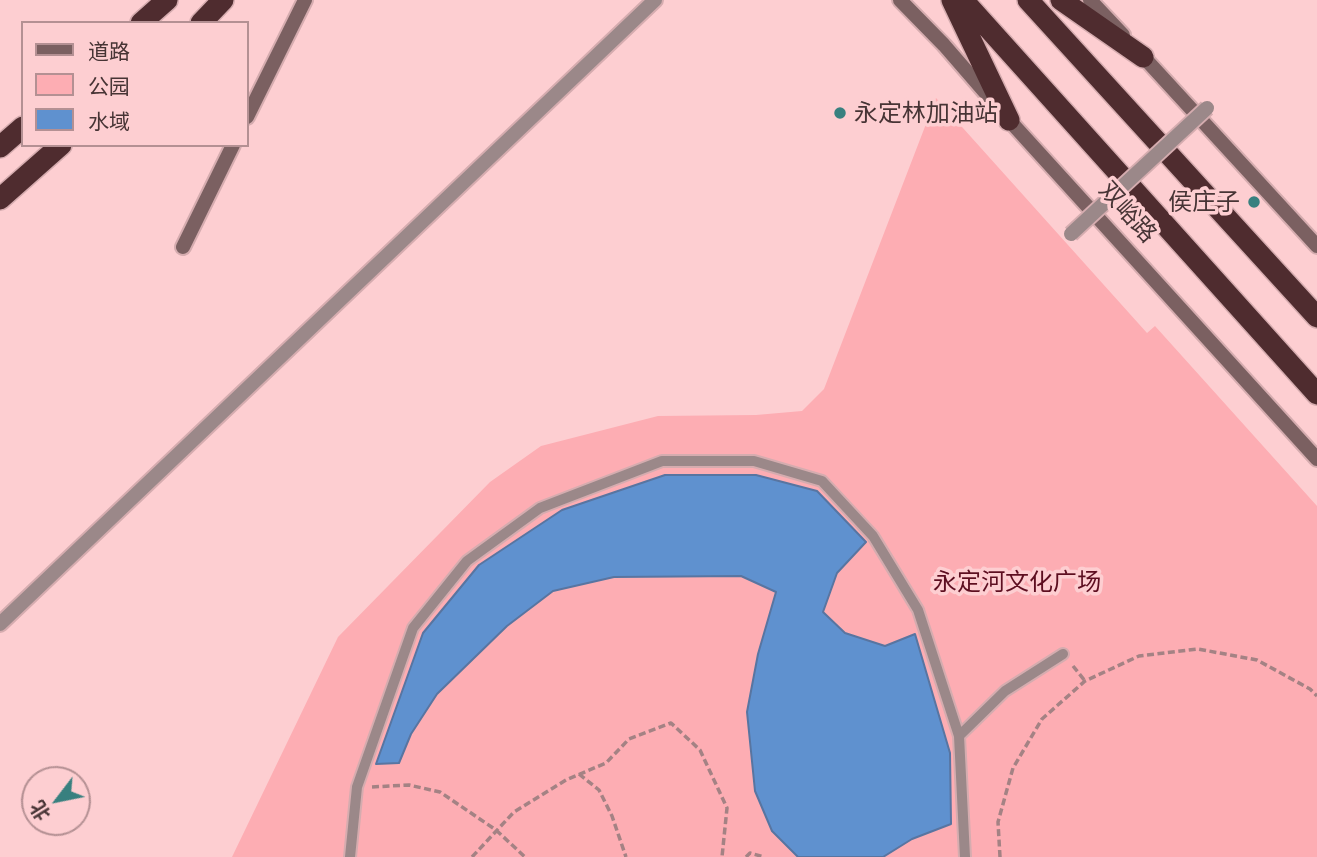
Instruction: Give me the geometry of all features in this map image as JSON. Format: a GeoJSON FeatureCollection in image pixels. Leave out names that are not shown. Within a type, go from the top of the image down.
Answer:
{"type":"FeatureCollection","features":[{"type":"Feature","properties":{"kind":"highway"},"geometry":{"type":"LineString","coordinates":[[143,21],[167,0]]}},
{"type":"Feature","properties":{"kind":"highway"},"geometry":{"type":"LineString","coordinates":[[204,21],[223,0]]}},
{"type":"Feature","properties":{"kind":"highway"},"geometry":{"type":"LineString","coordinates":[[952,0],[1009,120]]}},
{"type":"Feature","properties":{"kind":"highway","name":"双峪路"},"geometry":{"type":"LineString","coordinates":[[963,0],[1317,394]]}},
{"type":"Feature","properties":{"kind":"highway"},"geometry":{"type":"LineString","coordinates":[[1028,0],[1317,317]]}},
{"type":"Feature","properties":{"kind":"highway"},"geometry":{"type":"LineString","coordinates":[[1061,0],[1143,57]]}},
{"type":"Feature","properties":{"kind":"highway"},"geometry":{"type":"LineString","coordinates":[[0,147],[21,129]]}},
{"type":"Feature","properties":{"kind":"highway"},"geometry":{"type":"LineString","coordinates":[[0,199],[59,147]]}},
{"type":"Feature","properties":{"kind":"street"},"geometry":{"type":"LineString","coordinates":[[248,115],[305,0]]}},
{"type":"Feature","properties":{"kind":"street"},"geometry":{"type":"LineString","coordinates":[[0,624],[654,0]]}},
{"type":"Feature","properties":{"kind":"street","name":"双峪路"},"geometry":{"type":"LineString","coordinates":[[900,0],[944,45],[1317,459]]}},
{"type":"Feature","properties":{"kind":"street"},"geometry":{"type":"LineString","coordinates":[[1090,0],[1317,246]]}},
{"type":"Feature","properties":{"kind":"street"},"geometry":{"type":"LineString","coordinates":[[1071,234],[1208,108]]}},
{"type":"Feature","properties":{"kind":"street"},"geometry":{"type":"LineString","coordinates":[[183,247],[232,147]]}},
{"type":"Feature","properties":{"kind":"lane"},"geometry":{"type":"LineString","coordinates":[[350,857],[357,787],[413,628],[467,561],[540,508],[662,461],[754,461],[822,481],[873,536],[918,610],[959,736],[965,857]]}},
{"type":"Feature","properties":{"kind":"lane"},"geometry":{"type":"LineString","coordinates":[[959,736],[1005,691],[1063,654]]}},
{"type":"Feature","properties":{"kind":"path"},"geometry":{"type":"LineString","coordinates":[[1000,857],[998,822],[1013,768],[1042,719],[1085,681],[1139,656],[1198,649],[1257,660],[1310,689],[1317,696]]}},
{"type":"Feature","properties":{"kind":"path"},"geometry":{"type":"LineString","coordinates":[[1076,671],[1085,681]]}},
{"type":"Feature","properties":{"kind":"path"},"geometry":{"type":"LineString","coordinates":[[472,857],[514,812],[566,780],[606,763],[629,739],[671,723],[700,750],[727,808],[722,857]]}},
{"type":"Feature","properties":{"kind":"path"},"geometry":{"type":"LineString","coordinates":[[579,774],[598,790],[612,816],[626,857]]}},
{"type":"Feature","properties":{"kind":"path"},"geometry":{"type":"LineString","coordinates":[[357,787],[409,785],[440,792],[496,830],[525,857]]}},
{"type":"Feature","properties":{"kind":"path"},"geometry":{"type":"LineString","coordinates":[[746,857],[750,853],[764,857]]}},
{"type":"Feature","properties":{"kind":"green space","name":"永定河文化广场"},"geometry":{"type":"Polygon","coordinates":[[[936,98],[1147,333],[1155,326],[1317,506],[1317,857],[232,857],[338,637],[490,482],[541,446],[658,416],[756,415],[802,411],[824,389],[936,98]]]}},
{"type":"Feature","properties":{"kind":"water"},"geometry":{"type":"Polygon","coordinates":[[[665,475],[756,475],[817,491],[866,542],[837,573],[823,612],[845,633],[885,646],[915,634],[950,753],[951,824],[912,839],[883,857],[798,857],[772,831],[755,791],[747,712],[758,654],[776,592],[741,576],[614,577],[553,591],[507,626],[437,694],[411,734],[399,763],[376,764],[423,633],[479,565],[562,510],[665,475]]]}},
{"type":"Feature","properties":{"kind":"place","name":"永定林加油站"},"geometry":{"type":"Point","coordinates":[840,113]}},
{"type":"Feature","properties":{"kind":"place","name":"侯庄子"},"geometry":{"type":"Point","coordinates":[1254,202]}}]}
